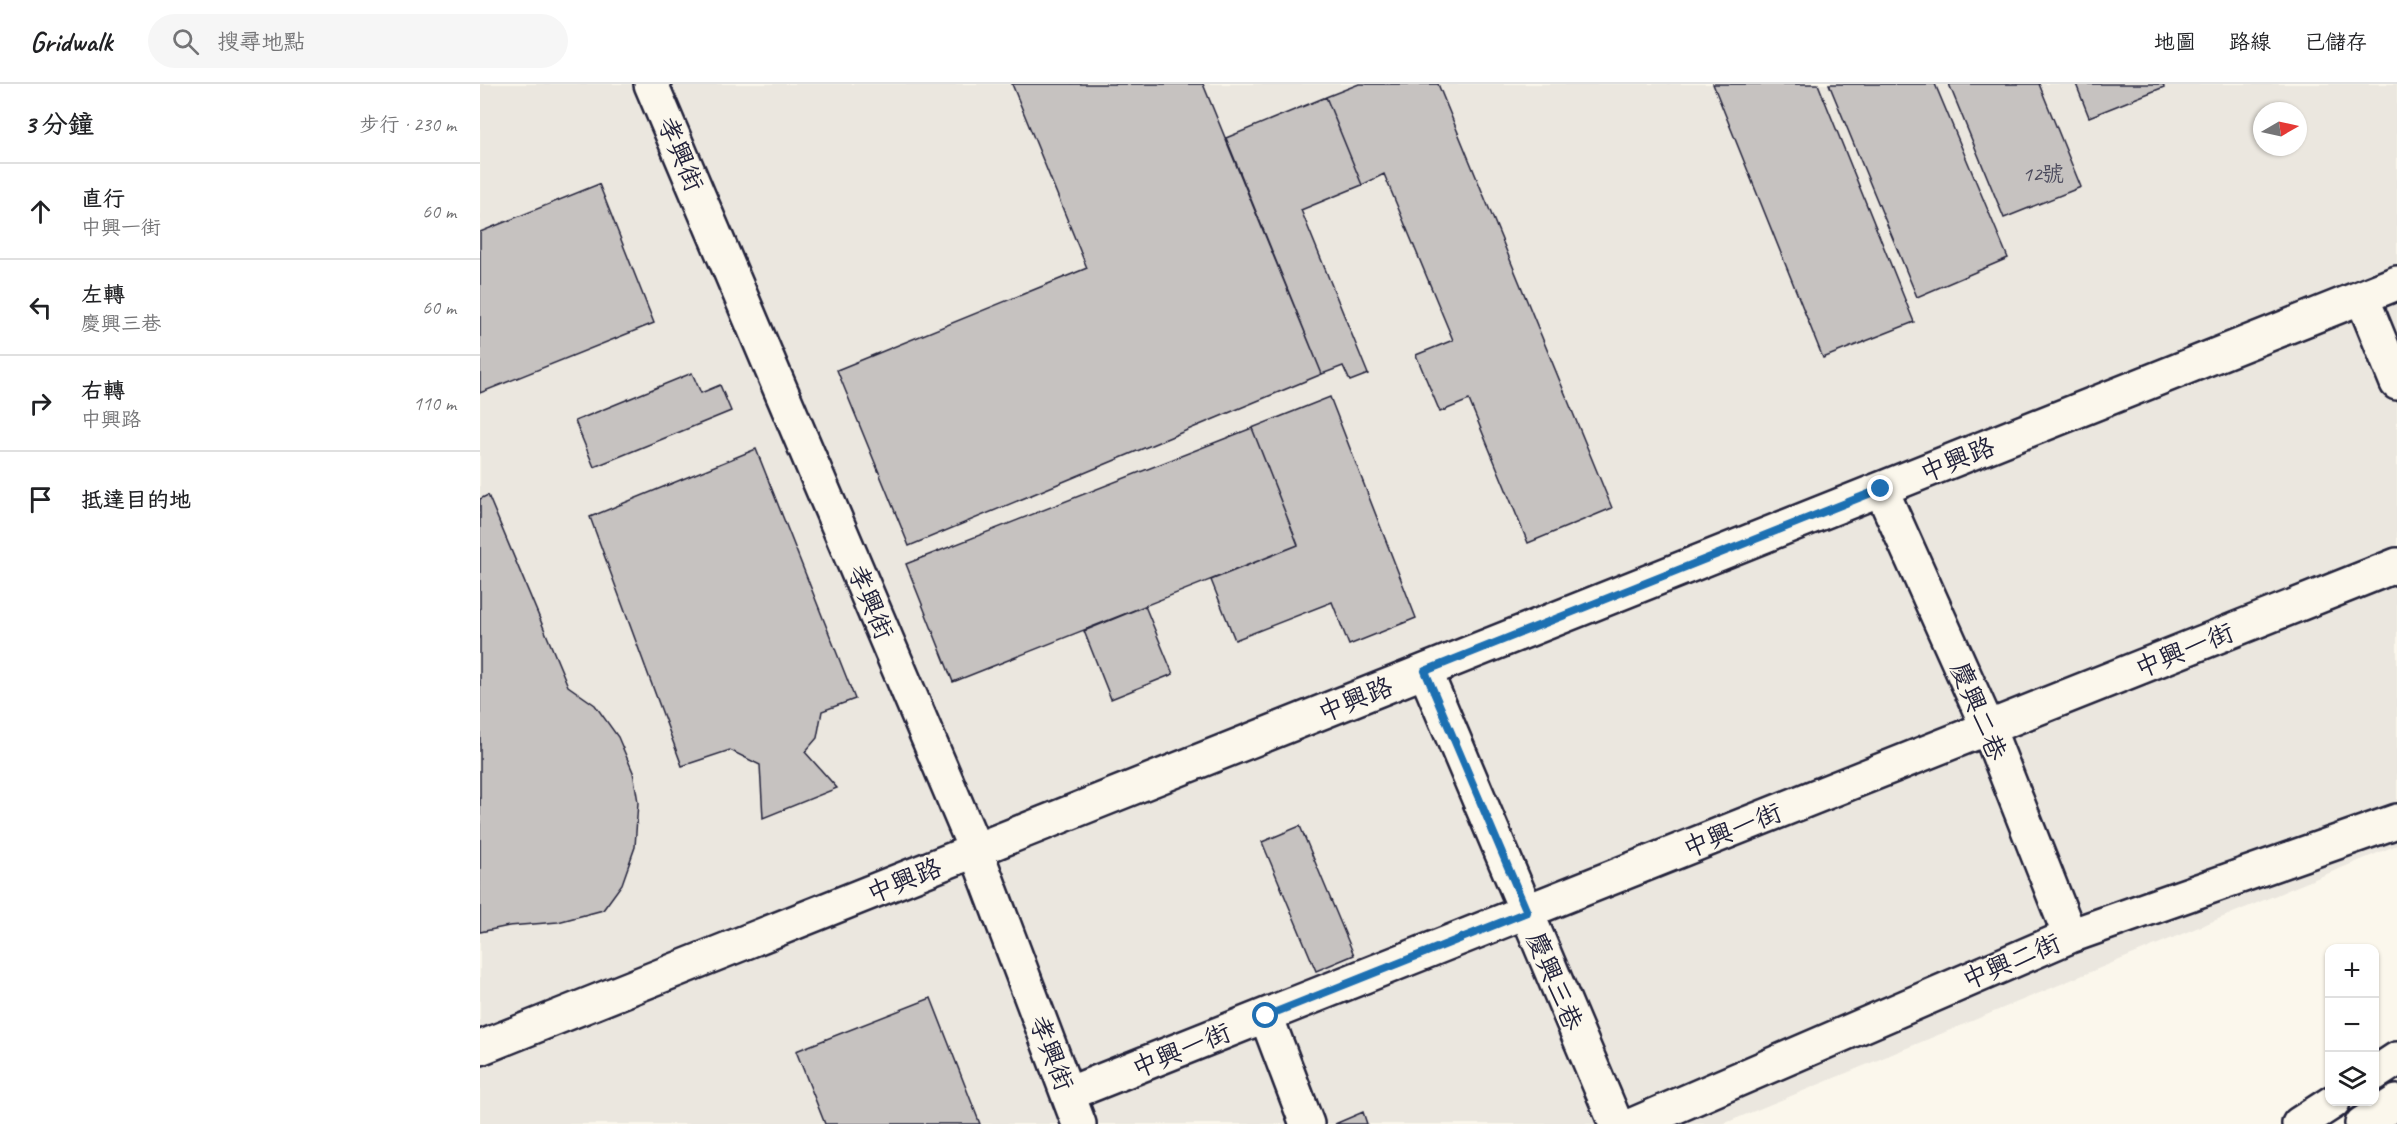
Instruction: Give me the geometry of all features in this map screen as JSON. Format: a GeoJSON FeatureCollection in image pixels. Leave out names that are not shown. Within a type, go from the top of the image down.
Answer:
{"type":"FeatureCollection","features":[{"type":"Feature","properties":{"kind":"main road","name":"孝興街"},"geometry":{"type":"LineString","coordinates":[[651,84],[976,851],[1073,1109]]}},
{"type":"Feature","properties":{"kind":"main road","name":"中興路"},"geometry":{"type":"LineString","coordinates":[[480,1048],[2397,283]]}},
{"type":"Feature","properties":{"kind":"main road"},"geometry":{"type":"LineString","coordinates":[[2362,297],[2397,383]]}},
{"type":"Feature","properties":{"kind":"main road","name":"慶興二巷"},"geometry":{"type":"LineString","coordinates":[[1881,489],[1988,728],[2070,936]]}},
{"type":"Feature","properties":{"kind":"main road","name":"中興一街"},"geometry":{"type":"LineString","coordinates":[[1073,1109],[1266,1016],[2397,565]]}},
{"type":"Feature","properties":{"kind":"main road","name":"慶興三巷"},"geometry":{"type":"LineString","coordinates":[[1425,671],[1616,1124]]}},
{"type":"Feature","properties":{"kind":"main road","name":"中興二街"},"geometry":{"type":"LineString","coordinates":[[1635,1124],[2070,936],[2397,821]]}},
{"type":"Feature","properties":{"kind":"main road"},"geometry":{"type":"LineString","coordinates":[[1266,1016],[1308,1124]]}},
{"type":"Feature","properties":{"kind":"main road"},"geometry":{"type":"LineString","coordinates":[[2379,1071],[2397,1059]]}},
{"type":"Feature","properties":{"kind":"main road"},"geometry":{"type":"LineString","coordinates":[[2362,1124],[2397,1102]]}},
{"type":"Feature","properties":{"kind":"main road"},"geometry":{"type":"LineString","coordinates":[[2299,1124],[2326,1106]]}},
{"type":"Feature","properties":{"kind":"shaded area"},"geometry":{"type":"Polygon","coordinates":[[[480,84],[2397,84],[2397,845],[1723,1124],[480,1124],[480,84]]]}},
{"type":"Feature","properties":{"kind":"building"},"geometry":{"type":"Polygon","coordinates":[[[1012,84],[1203,84],[1322,374],[909,546],[837,370],[1087,268],[1012,84]]]}},
{"type":"Feature","properties":{"kind":"building"},"geometry":{"type":"Polygon","coordinates":[[[1359,84],[1438,84],[1612,508],[1528,543],[1469,400],[1440,412],[1416,355],[1453,340],[1384,174],[1362,185],[1326,97],[1359,84]]]}},
{"type":"Feature","properties":{"kind":"building"},"geometry":{"type":"Polygon","coordinates":[[[1713,84],[1818,84],[1914,322],[1823,358],[1713,84]]]}},
{"type":"Feature","properties":{"kind":"building"},"geometry":{"type":"Polygon","coordinates":[[[1829,84],[1935,84],[2008,258],[1917,297],[1829,84]]]}},
{"type":"Feature","properties":{"kind":"building"},"geometry":{"type":"Polygon","coordinates":[[[1949,84],[2039,84],[2081,187],[2004,218],[1949,84]]]}},
{"type":"Feature","properties":{"kind":"building"},"geometry":{"type":"Polygon","coordinates":[[[2076,84],[2163,84],[2164,87],[2089,117],[2076,84]]]}},
{"type":"Feature","properties":{"kind":"building"},"geometry":{"type":"Polygon","coordinates":[[[1326,97],[1362,185],[1301,210],[1368,374],[1350,381],[1343,366],[1322,374],[1226,138],[1326,97]]]}},
{"type":"Feature","properties":{"kind":"building"},"geometry":{"type":"Polygon","coordinates":[[[599,184],[654,323],[480,393],[480,232],[599,184]]]}},
{"type":"Feature","properties":{"kind":"building"},"geometry":{"type":"Polygon","coordinates":[[[692,373],[701,393],[720,385],[731,411],[594,467],[575,421],[692,373]]]}},
{"type":"Feature","properties":{"kind":"building"},"geometry":{"type":"Polygon","coordinates":[[[1330,397],[1416,618],[1349,645],[1332,602],[1235,640],[1211,580],[1298,545],[1252,428],[1330,397]]]}},
{"type":"Feature","properties":{"kind":"building"},"geometry":{"type":"Polygon","coordinates":[[[1252,428],[1298,545],[953,682],[906,564],[1252,428]]]}},
{"type":"Feature","properties":{"kind":"building"},"geometry":{"type":"Polygon","coordinates":[[[756,449],[855,699],[822,711],[817,738],[805,752],[837,788],[763,818],[760,765],[730,750],[682,766],[590,517],[756,449]]]}},
{"type":"Feature","properties":{"kind":"building"},"geometry":{"type":"Polygon","coordinates":[[[488,495],[568,686],[595,705],[618,737],[633,772],[638,802],[635,847],[622,884],[603,910],[558,922],[509,926],[480,932],[480,499],[488,495]]]}},
{"type":"Feature","properties":{"kind":"building"},"geometry":{"type":"Polygon","coordinates":[[[1145,606],[1173,674],[1111,699],[1084,631],[1145,606]]]}},
{"type":"Feature","properties":{"kind":"building"},"geometry":{"type":"Polygon","coordinates":[[[1300,826],[1354,955],[1316,971],[1262,842],[1300,826]]]}},
{"type":"Feature","properties":{"kind":"building"},"geometry":{"type":"Polygon","coordinates":[[[931,998],[980,1124],[825,1124],[796,1051],[931,998]]]}},
{"type":"Feature","properties":{"kind":"building"},"geometry":{"type":"Polygon","coordinates":[[[1363,1112],[1367,1124],[1335,1124],[1363,1112]]]}},
{"type":"Feature","properties":{"kind":"route"},"geometry":{"type":"LineString","coordinates":[[1266,1016],[1527,912],[1425,671],[1881,489]]}}]}
